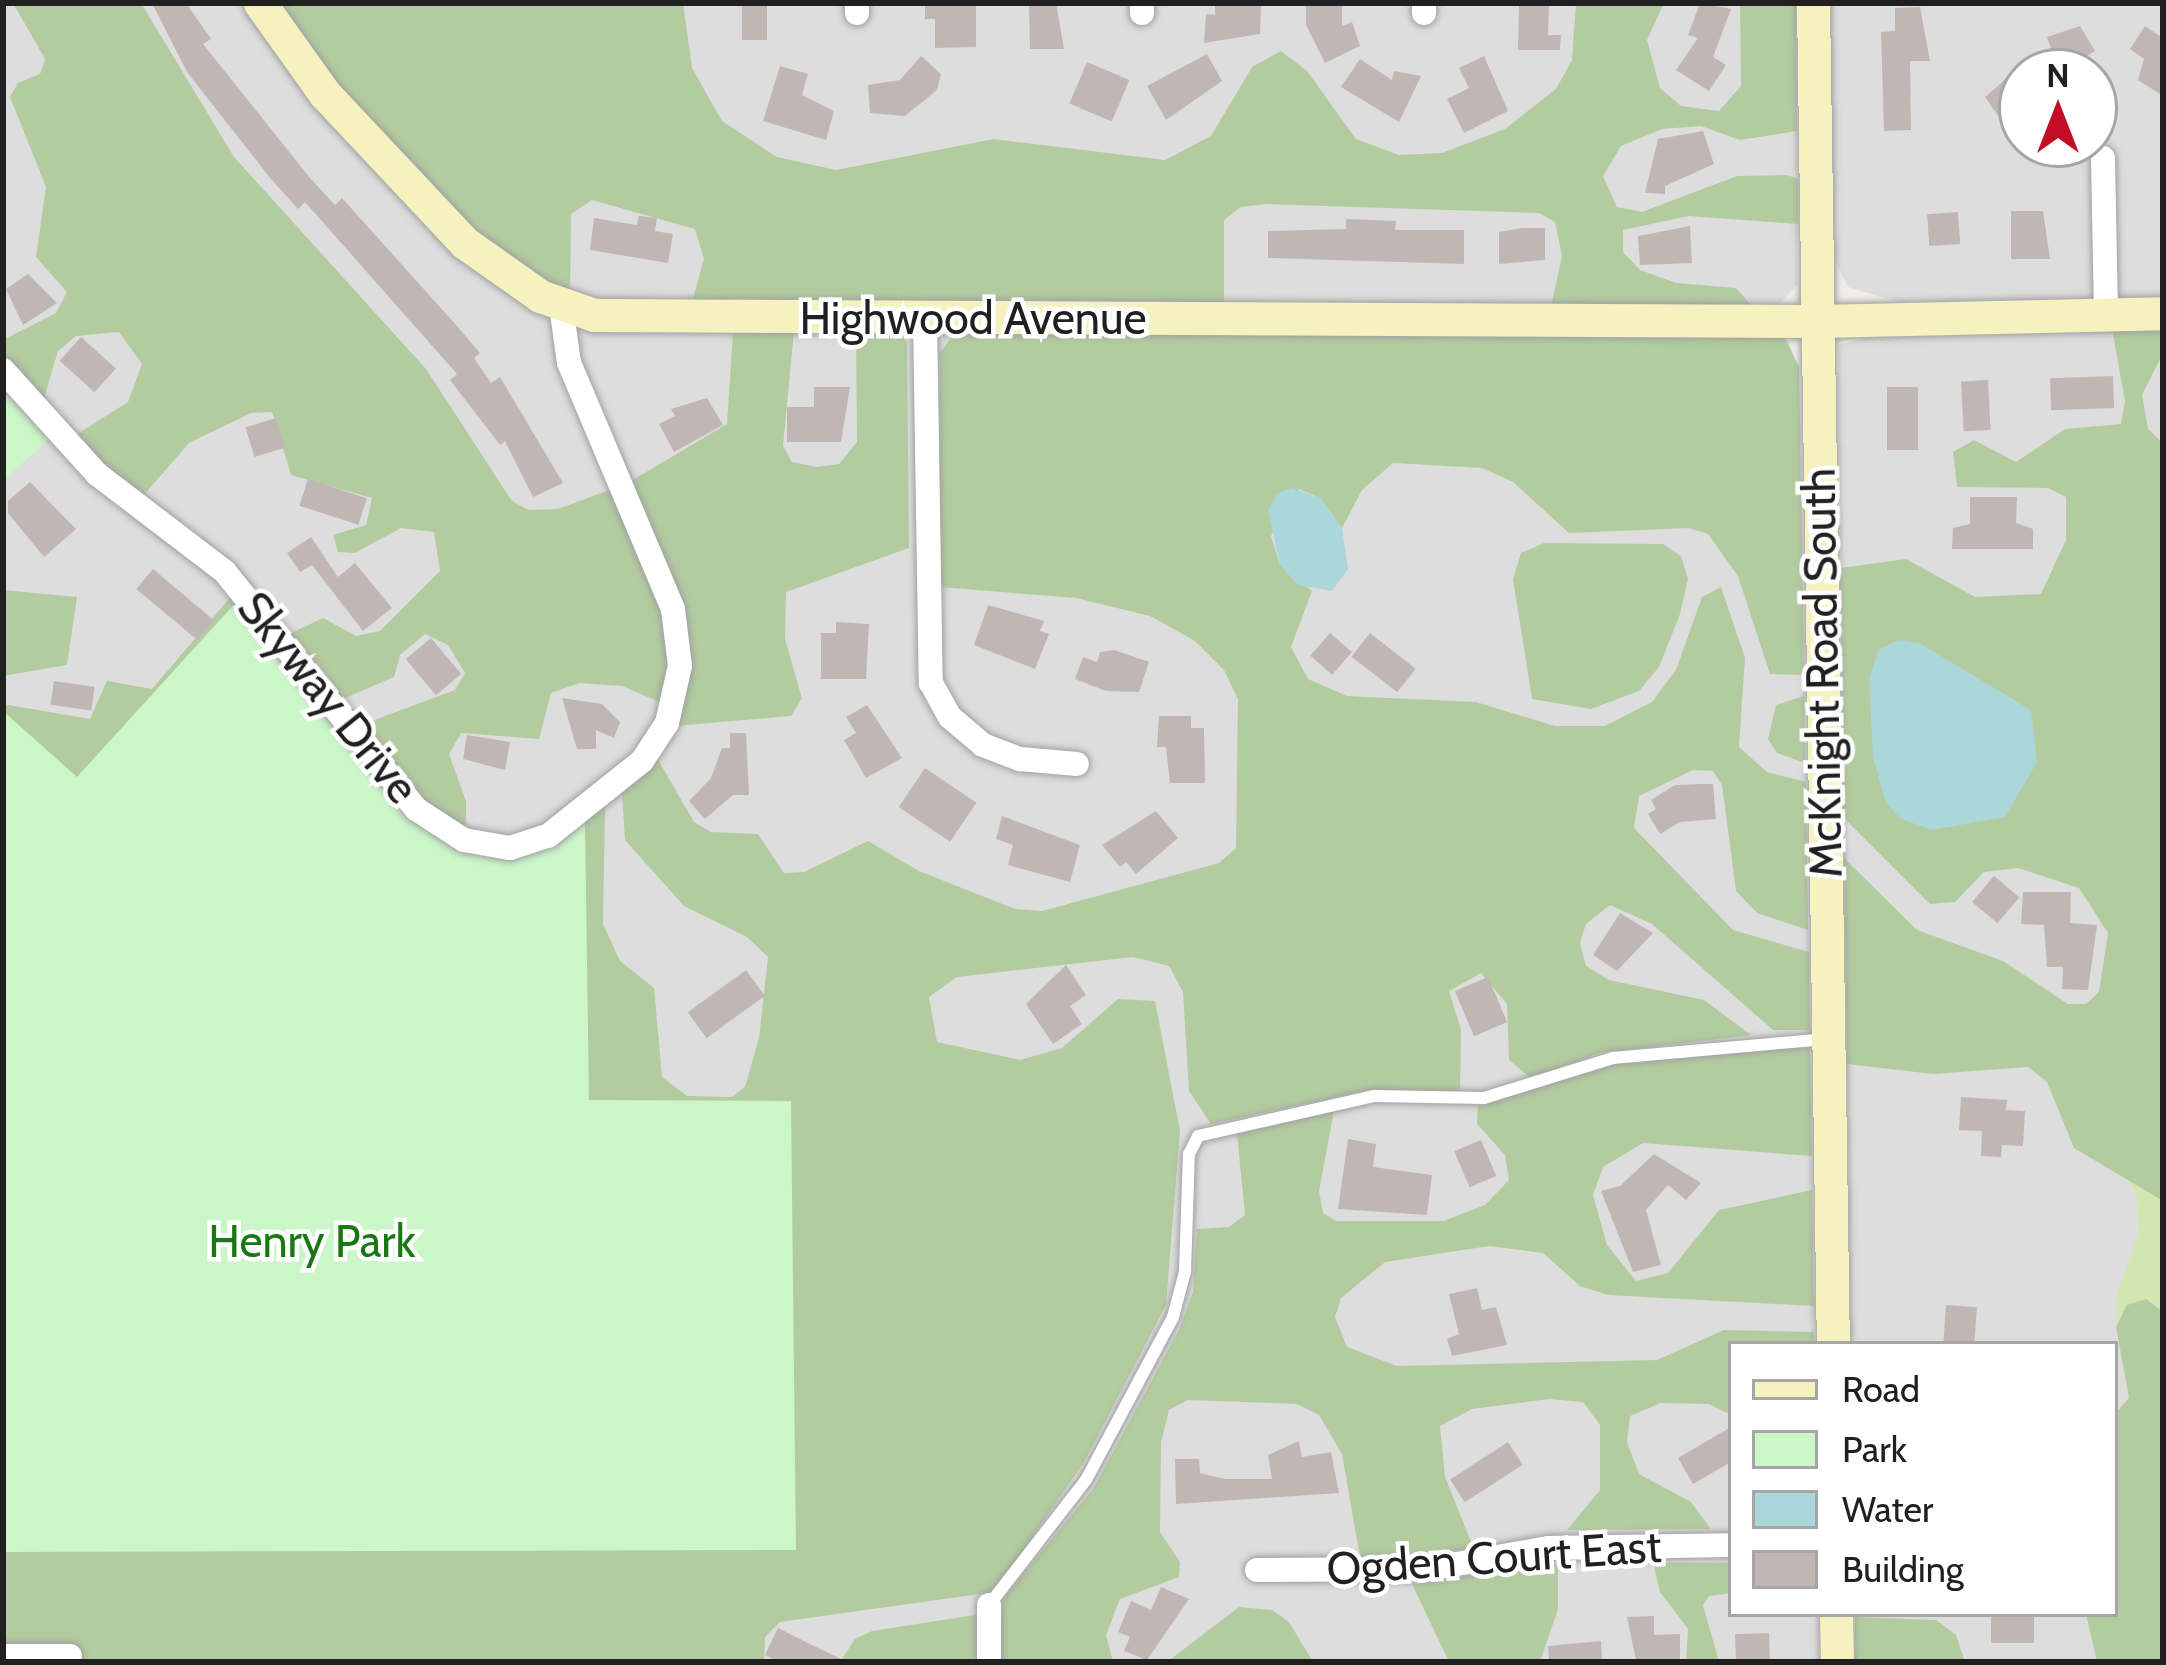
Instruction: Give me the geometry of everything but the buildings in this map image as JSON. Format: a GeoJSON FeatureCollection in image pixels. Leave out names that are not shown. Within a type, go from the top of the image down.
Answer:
{"type":"FeatureCollection","features":[{"type":"Feature","properties":{"kind":"street","name":"Highwood Avenue"},"geometry":{"type":"LineString","coordinates":[[260,3],[325,94],[465,244],[561,305],[638,319],[1818,320],[2163,314]]}},
{"type":"Feature","properties":{"kind":"street","name":"McKnight Road South"},"geometry":{"type":"LineString","coordinates":[[1813,3],[1833,1341]]}},
{"type":"Feature","properties":{"kind":"street"},"geometry":{"type":"LineString","coordinates":[[2104,168],[2106,315]]}},
{"type":"Feature","properties":{"kind":"street","name":"Skyway Drive"},"geometry":{"type":"LineString","coordinates":[[3,370],[97,474],[225,572],[416,809],[464,840],[510,848],[548,836],[642,761],[664,730],[680,674],[674,609],[569,363],[561,305]]}},
{"type":"Feature","properties":{"kind":"street"},"geometry":{"type":"LineString","coordinates":[[925,319],[931,683],[950,717],[983,745],[1020,759],[1077,764]]}},
{"type":"Feature","properties":{"kind":"street","name":"Ogden Court East"},"geometry":{"type":"LineString","coordinates":[[1257,1570],[1428,1569],[1548,1548],[1728,1545]]}},
{"type":"Feature","properties":{"kind":"street"},"geometry":{"type":"LineString","coordinates":[[989,1605],[989,1662]]}},
{"type":"Feature","properties":{"kind":"street"},"geometry":{"type":"LineString","coordinates":[[1836,1617],[1837,1662]]}},
{"type":"Feature","properties":{"kind":"street"},"geometry":{"type":"LineString","coordinates":[[3,1656],[70,1656]]}},
{"type":"Feature","properties":{"kind":"lane"},"geometry":{"type":"LineString","coordinates":[[989,1605],[1086,1480],[1173,1317],[1185,1272],[1189,1154],[1198,1136],[1374,1096],[1484,1098],[1613,1058],[1828,1039]]}},
{"type":"Feature","properties":{"kind":"shaded area"},"geometry":{"type":"Polygon","coordinates":[[[3,3],[246,3],[514,296],[889,331],[1789,340],[1800,377],[1814,1341],[1728,1341],[1728,1617],[1818,1617],[1819,1662],[3,1662],[3,1552],[589,1101],[549,846],[77,778],[3,711],[3,3]]]}},
{"type":"Feature","properties":{"kind":"shaded area"},"geometry":{"type":"Polygon","coordinates":[[[275,3],[1796,3],[1797,285],[1778,305],[599,302],[549,285],[275,3]]]}},
{"type":"Feature","properties":{"kind":"shaded area"},"geometry":{"type":"Polygon","coordinates":[[[1829,3],[2163,3],[2163,299],[1898,302],[1848,287],[1835,261],[1829,3]]]}},
{"type":"Feature","properties":{"kind":"shaded area"},"geometry":{"type":"Polygon","coordinates":[[[2163,328],[2163,1662],[1855,1662],[1855,1617],[2118,1617],[2118,1341],[1851,1341],[1838,345],[1875,336],[2163,328]]]}},
{"type":"Feature","properties":{"kind":"green space"},"geometry":{"type":"Polygon","coordinates":[[[13,3],[141,3],[234,157],[426,369],[512,501],[528,510],[558,509],[617,487],[661,596],[673,652],[664,704],[622,686],[579,683],[551,693],[539,739],[461,733],[449,754],[466,801],[466,832],[425,805],[358,726],[455,690],[465,673],[448,645],[425,634],[400,655],[394,677],[338,701],[287,635],[323,618],[356,636],[380,631],[440,571],[434,532],[401,528],[355,553],[338,552],[333,535],[366,525],[372,498],[291,475],[272,412],[251,413],[189,443],[142,497],[71,438],[128,402],[142,364],[119,332],[76,336],[58,351],[42,405],[3,358],[3,340],[56,313],[67,292],[36,257],[46,187],[10,97],[18,83],[40,74],[45,59],[13,3]]]}},
{"type":"Feature","properties":{"kind":"green space"},"geometry":{"type":"Polygon","coordinates":[[[275,3],[683,3],[692,68],[722,121],[777,157],[836,170],[994,139],[1165,160],[1211,136],[1252,67],[1281,51],[1307,71],[1356,139],[1399,155],[1442,153],[1505,129],[1556,89],[1572,60],[1576,3],[1664,3],[1647,40],[1660,88],[1681,106],[1719,111],[1741,86],[1740,3],[1796,3],[1797,131],[1740,140],[1701,126],[1662,129],[1621,146],[1603,176],[1617,207],[1642,212],[1737,176],[1787,175],[1798,179],[1798,224],[1689,216],[1623,230],[1623,252],[1640,270],[1676,283],[1736,288],[1753,307],[1551,307],[1562,256],[1555,222],[1539,213],[1266,204],[1241,207],[1224,220],[1224,307],[691,306],[704,259],[695,229],[592,200],[571,214],[570,294],[486,244],[332,84],[275,3]]]}},
{"type":"Feature","properties":{"kind":"green space"},"geometry":{"type":"Polygon","coordinates":[[[2163,328],[2161,357],[2142,395],[2148,429],[2163,443],[2163,1201],[2074,1148],[2047,1082],[2028,1067],[1933,1074],[1847,1064],[1844,858],[1917,930],[2003,961],[2068,1004],[2086,1004],[2099,992],[2108,933],[2079,888],[2018,868],[1984,872],[1955,902],[1930,904],[1843,817],[1840,568],[1906,559],[1975,597],[2041,594],[2066,540],[2066,497],[2048,488],[1957,487],[1953,452],[1974,440],[2016,462],[2065,429],[2121,424],[2125,401],[2112,329],[2163,328]]]}},
{"type":"Feature","properties":{"kind":"green space"},"geometry":{"type":"Polygon","coordinates":[[[733,331],[794,331],[783,446],[792,462],[817,467],[839,464],[857,442],[856,331],[898,333],[907,342],[909,548],[786,592],[785,639],[802,698],[791,716],[675,726],[688,680],[631,481],[727,424],[733,331]]]}},
{"type":"Feature","properties":{"kind":"green space"},"geometry":{"type":"Polygon","coordinates":[[[955,332],[1784,336],[1799,367],[1804,675],[1770,674],[1738,576],[1708,534],[1688,528],[1569,533],[1513,482],[1482,468],[1393,463],[1362,490],[1342,528],[1320,498],[1299,489],[1271,536],[1280,565],[1312,591],[1291,647],[1308,679],[1347,696],[1476,702],[1555,726],[1605,726],[1652,702],[1676,670],[1702,597],[1721,587],[1745,658],[1739,747],[1767,772],[1806,782],[1808,930],[1757,913],[1736,891],[1722,785],[1713,771],[1693,770],[1639,796],[1634,828],[1733,930],[1809,952],[1810,1030],[1773,1030],[1652,924],[1610,905],[1586,924],[1580,943],[1586,966],[1609,980],[1704,1000],[1751,1035],[1599,1053],[1532,1079],[1509,1060],[1507,1004],[1481,973],[1449,991],[1461,1030],[1460,1093],[1369,1090],[1211,1124],[1189,1091],[1183,992],[1169,966],[1133,957],[957,977],[929,997],[937,1042],[1020,1060],[1062,1048],[1118,999],[1155,1001],[1180,1131],[1166,1305],[1084,1462],[994,1592],[780,1622],[765,1637],[764,1662],[80,1662],[72,1644],[3,1644],[3,704],[90,719],[107,681],[152,689],[234,593],[469,851],[605,806],[603,924],[620,961],[654,988],[662,1077],[687,1096],[732,1097],[745,1087],[759,1038],[768,957],[747,937],[684,906],[625,840],[622,793],[657,758],[694,822],[711,832],[758,834],[784,873],[804,872],[868,841],[919,871],[1015,909],[1042,911],[1219,863],[1236,848],[1238,699],[1224,670],[1195,641],[1150,616],[1076,598],[939,587],[940,353],[955,332]]]}},
{"type":"Feature","properties":{"kind":"green space"},"geometry":{"type":"Polygon","coordinates":[[[3,381],[50,438],[3,481],[3,381]]]}},
{"type":"Feature","properties":{"kind":"green space"},"geometry":{"type":"Polygon","coordinates":[[[1544,543],[1663,544],[1681,556],[1688,579],[1680,614],[1659,667],[1639,691],[1591,709],[1532,699],[1513,579],[1521,553],[1544,543]]]}},
{"type":"Feature","properties":{"kind":"green space"},"geometry":{"type":"Polygon","coordinates":[[[3,590],[77,597],[67,665],[3,676],[3,590]]]}},
{"type":"Feature","properties":{"kind":"green space","name":"Henry Park"},"geometry":{"type":"Polygon","coordinates":[[[239,599],[469,851],[585,821],[589,1100],[791,1101],[796,1550],[3,1552],[3,711],[77,777],[239,599]]]}},
{"type":"Feature","properties":{"kind":"green space"},"geometry":{"type":"Polygon","coordinates":[[[1804,696],[1805,763],[1777,753],[1768,739],[1776,705],[1804,696]]]}},
{"type":"Feature","properties":{"kind":"green space"},"geometry":{"type":"Polygon","coordinates":[[[1810,1048],[1812,1156],[1643,1143],[1603,1167],[1593,1195],[1607,1245],[1636,1281],[1668,1273],[1719,1210],[1812,1190],[1814,1306],[1608,1295],[1580,1286],[1543,1253],[1489,1246],[1385,1262],[1341,1298],[1335,1317],[1347,1347],[1397,1366],[1657,1360],[1724,1330],[1814,1332],[1814,1341],[1728,1341],[1728,1414],[1709,1404],[1661,1403],[1630,1416],[1627,1442],[1639,1474],[1691,1502],[1711,1529],[1567,1530],[1600,1490],[1600,1425],[1583,1402],[1549,1399],[1472,1409],[1440,1426],[1445,1477],[1474,1549],[1360,1557],[1342,1454],[1319,1415],[1297,1404],[1188,1400],[1169,1410],[1161,1442],[1160,1532],[1180,1562],[1179,1577],[1120,1599],[1106,1635],[1113,1662],[998,1662],[1003,1599],[1093,1489],[1179,1330],[1193,1292],[1197,1229],[1229,1227],[1245,1215],[1237,1134],[1334,1111],[1319,1191],[1323,1213],[1336,1221],[1443,1221],[1485,1205],[1509,1180],[1505,1155],[1477,1124],[1478,1106],[1620,1063],[1810,1048]]]}},
{"type":"Feature","properties":{"kind":"green space"},"geometry":{"type":"Polygon","coordinates":[[[2127,1179],[2163,1201],[2163,1312],[2153,1301],[2120,1316],[2116,1327],[2117,1295],[2139,1232],[2136,1193],[2127,1179]]]}},
{"type":"Feature","properties":{"kind":"green space"},"geometry":{"type":"Polygon","coordinates":[[[2146,1299],[2163,1312],[2163,1662],[2097,1662],[2087,1617],[2118,1617],[2118,1411],[2129,1398],[2116,1327],[2127,1305],[2146,1299]]]}},
{"type":"Feature","properties":{"kind":"green space"},"geometry":{"type":"Polygon","coordinates":[[[1558,1563],[1558,1609],[1540,1662],[1449,1662],[1412,1584],[1558,1563]]]}},
{"type":"Feature","properties":{"kind":"green space"},"geometry":{"type":"Polygon","coordinates":[[[1653,1563],[1728,1563],[1728,1593],[1709,1596],[1703,1605],[1719,1662],[1686,1662],[1688,1629],[1660,1592],[1653,1563]]]}},
{"type":"Feature","properties":{"kind":"green space"},"geometry":{"type":"Polygon","coordinates":[[[1239,1607],[1272,1610],[1289,1622],[1313,1662],[1167,1662],[1239,1607]]]}},
{"type":"Feature","properties":{"kind":"green space"},"geometry":{"type":"Polygon","coordinates":[[[981,1614],[981,1662],[840,1662],[855,1639],[872,1631],[981,1614]]]}},
{"type":"Feature","properties":{"kind":"green space"},"geometry":{"type":"Polygon","coordinates":[[[1855,1617],[1936,1620],[1956,1635],[1965,1662],[1855,1662],[1855,1617]]]}},
{"type":"Feature","properties":{"kind":"water"},"geometry":{"type":"Polygon","coordinates":[[[1292,488],[1320,498],[1342,528],[1348,569],[1332,591],[1298,585],[1280,565],[1268,511],[1277,493],[1292,488]]]}},
{"type":"Feature","properties":{"kind":"water"},"geometry":{"type":"Polygon","coordinates":[[[1899,640],[1919,643],[2031,710],[2037,762],[2005,817],[1932,830],[1901,819],[1886,803],[1873,757],[1869,679],[1879,649],[1899,640]]]}}]}
